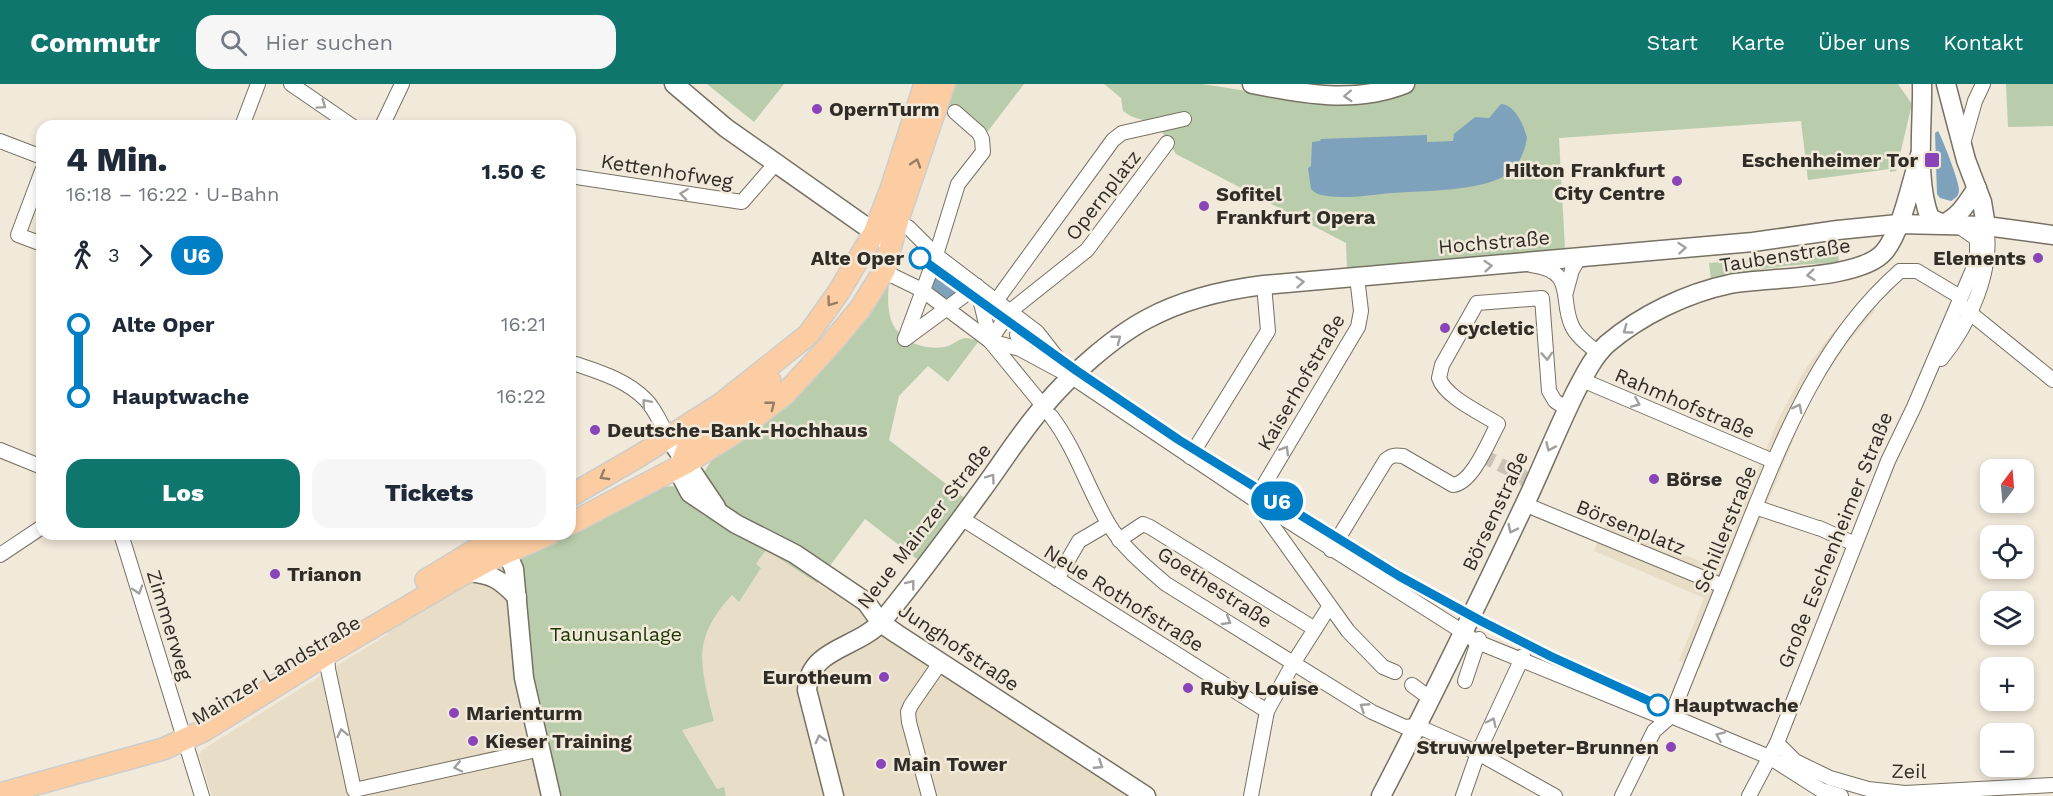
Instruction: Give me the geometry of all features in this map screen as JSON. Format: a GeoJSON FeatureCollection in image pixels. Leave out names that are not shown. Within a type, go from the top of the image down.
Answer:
{"type":"FeatureCollection","features":[{"type":"Feature","properties":{"kind":"main road"},"geometry":{"type":"LineString","coordinates":[[674,84],[726,128],[892,245]]}},
{"type":"Feature","properties":{"kind":"main road"},"geometry":{"type":"LineString","coordinates":[[576,521],[637,488],[673,454],[747,402],[787,364],[799,343],[808,335],[838,293],[874,233],[891,189],[925,84]]}},
{"type":"Feature","properties":{"kind":"main road"},"geometry":{"type":"LineString","coordinates":[[576,494],[673,454],[709,449],[733,434],[785,393],[830,345],[874,289],[884,272],[892,245],[903,223],[944,84]]}},
{"type":"Feature","properties":{"kind":"main road"},"geometry":{"type":"LineString","coordinates":[[1252,84],[1324,96],[1349,97],[1405,84]]}},
{"type":"Feature","properties":{"kind":"main road"},"geometry":{"type":"LineString","coordinates":[[1922,84],[1923,119],[1920,155],[1927,210],[1930,218],[1936,222],[1949,224],[1961,212],[1977,188],[1962,147],[1946,84]]}},
{"type":"Feature","properties":{"kind":"main road"},"geometry":{"type":"LineString","coordinates":[[1923,119],[1934,117],[1941,119],[1962,147]]}},
{"type":"Feature","properties":{"kind":"main road"},"geometry":{"type":"LineString","coordinates":[[1884,252],[1893,240],[1920,155]]}},
{"type":"Feature","properties":{"kind":"main road","name":"Große Eschenheimer Straße"},"geometry":{"type":"LineString","coordinates":[[1977,188],[1986,216],[1986,226]]}},
{"type":"Feature","properties":{"kind":"main road","name":"Hochstraße"},"geometry":{"type":"LineString","coordinates":[[1072,377],[1129,330],[1169,308],[1211,293],[1264,285],[1753,242],[1898,224],[1986,226],[2053,235]]}},
{"type":"Feature","properties":{"kind":"main road","name":"Taubenstraße"},"geometry":{"type":"LineString","coordinates":[[1582,380],[1607,344],[1635,323],[1676,302],[1703,291],[1746,281],[1842,272],[1861,267],[1884,252]]}},
{"type":"Feature","properties":{"kind":"main road","name":"Neue Mainzer Straße"},"geometry":{"type":"LineString","coordinates":[[834,796],[809,698],[808,681],[813,669],[821,659],[858,639],[881,622],[1043,406],[1072,377]]}},
{"type":"Feature","properties":{"kind":"main road","name":"Börsenstraße"},"geometry":{"type":"LineString","coordinates":[[1381,796],[1418,726],[1423,690],[1473,638],[1524,504],[1582,380]]}},
{"type":"Feature","properties":{"kind":"main road"},"geometry":{"type":"LineString","coordinates":[[637,488],[658,485],[698,491],[709,449]]}},
{"type":"Feature","properties":{"kind":"main road","name":"Junghofstraße"},"geometry":{"type":"LineString","coordinates":[[673,454],[681,476],[720,514],[795,554],[866,602],[881,622],[940,663],[1146,796]]}},
{"type":"Feature","properties":{"kind":"main road"},"geometry":{"type":"LineString","coordinates":[[503,540],[514,569],[524,678],[551,796]]}},
{"type":"Feature","properties":{"kind":"main road","name":"Mainzer Landstraße"},"geometry":{"type":"LineString","coordinates":[[182,733],[480,546],[503,540]]}},
{"type":"Feature","properties":{"kind":"main road","name":"Mainzer Landstraße"},"geometry":{"type":"LineString","coordinates":[[9,790],[144,740],[203,731],[327,654],[488,561],[503,540]]}},
{"type":"Feature","properties":{"kind":"main road"},"geometry":{"type":"LineString","coordinates":[[467,572],[485,573],[495,578],[504,583],[517,597]]}},
{"type":"Feature","properties":{"kind":"street"},"geometry":{"type":"LineString","coordinates":[[244,120],[258,84]]}},
{"type":"Feature","properties":{"kind":"street"},"geometry":{"type":"LineString","coordinates":[[291,84],[343,120]]}},
{"type":"Feature","properties":{"kind":"street"},"geometry":{"type":"LineString","coordinates":[[385,120],[402,84]]}},
{"type":"Feature","properties":{"kind":"street"},"geometry":{"type":"LineString","coordinates":[[1962,147],[1975,102],[1983,84]]}},
{"type":"Feature","properties":{"kind":"street"},"geometry":{"type":"LineString","coordinates":[[955,112],[979,133],[983,152],[958,184],[936,255],[905,339],[977,286]]}},
{"type":"Feature","properties":{"kind":"street","name":"Opernplatz"},"geometry":{"type":"LineString","coordinates":[[996,302],[1025,250],[1113,140],[1122,133],[1184,119]]}},
{"type":"Feature","properties":{"kind":"street"},"geometry":{"type":"LineString","coordinates":[[0,141],[36,155]]}},
{"type":"Feature","properties":{"kind":"street","name":"Opernplatz"},"geometry":{"type":"LineString","coordinates":[[990,341],[1009,312],[1087,250],[1167,143]]}},
{"type":"Feature","properties":{"kind":"street","name":"Kettenhofweg"},"geometry":{"type":"LineString","coordinates":[[576,177],[742,202],[776,163]]}},
{"type":"Feature","properties":{"kind":"street"},"geometry":{"type":"LineString","coordinates":[[36,187],[18,236],[36,242]]}},
{"type":"Feature","properties":{"kind":"street"},"geometry":{"type":"LineString","coordinates":[[903,223],[936,255],[1009,312],[1022,337],[1072,377],[1331,550],[1473,638],[1769,757],[1821,790],[1841,796]]}},
{"type":"Feature","properties":{"kind":"street","name":"Große Eschenheimer Straße"},"geometry":{"type":"LineString","coordinates":[[1749,796],[1777,743],[1888,461],[1929,374],[1974,267],[1978,244],[1973,235],[1949,224]]}},
{"type":"Feature","properties":{"kind":"street","name":"Große Eschenheimer Straße"},"geometry":{"type":"LineString","coordinates":[[1929,374],[1970,314],[1984,277],[1987,252],[1986,226]]}},
{"type":"Feature","properties":{"kind":"street"},"geometry":{"type":"LineString","coordinates":[[1987,252],[1992,243],[2001,236],[2014,231]]}},
{"type":"Feature","properties":{"kind":"street"},"geometry":{"type":"LineString","coordinates":[[1884,252],[1900,271],[1917,271],[1960,296],[1965,310],[2053,380]]}},
{"type":"Feature","properties":{"kind":"street"},"geometry":{"type":"LineString","coordinates":[[1566,292],[1572,270],[1580,257]]}},
{"type":"Feature","properties":{"kind":"street"},"geometry":{"type":"LineString","coordinates":[[1520,263],[1536,265],[1551,271],[1560,279],[1566,292],[1572,326],[1589,346],[1599,353]]}},
{"type":"Feature","properties":{"kind":"street","name":"Schillerstraße"},"geometry":{"type":"LineString","coordinates":[[1622,796],[1654,731],[1669,718],[1773,461],[1813,379],[1835,343],[1868,303],[1900,271]]}},
{"type":"Feature","properties":{"kind":"street"},"geometry":{"type":"LineString","coordinates":[[889,274],[922,290],[990,341],[1040,402]]}},
{"type":"Feature","properties":{"kind":"street","name":"Kaiserhofstraße"},"geometry":{"type":"LineString","coordinates":[[1255,500],[1360,322],[1358,277]]}},
{"type":"Feature","properties":{"kind":"street"},"geometry":{"type":"LineString","coordinates":[[1190,457],[1269,331],[1264,285]]}},
{"type":"Feature","properties":{"kind":"street"},"geometry":{"type":"LineString","coordinates":[[977,286],[990,341]]}},
{"type":"Feature","properties":{"kind":"street"},"geometry":{"type":"LineString","coordinates":[[1331,550],[1390,456],[1403,456],[1447,482],[1459,484],[1468,477],[1498,424],[1445,390],[1439,378],[1442,365],[1477,303],[1542,298],[1550,391],[1555,401],[1568,409]]}},
{"type":"Feature","properties":{"kind":"street"},"geometry":{"type":"LineString","coordinates":[[990,341],[1022,337],[1072,377]]}},
{"type":"Feature","properties":{"kind":"street"},"geometry":{"type":"LineString","coordinates":[[576,364],[615,379],[632,388],[647,401],[673,454]]}},
{"type":"Feature","properties":{"kind":"street","name":"Rahmhofstraße"},"geometry":{"type":"LineString","coordinates":[[1582,380],[1773,461]]}},
{"type":"Feature","properties":{"kind":"street","name":"Goethestraße"},"geometry":{"type":"LineString","coordinates":[[1051,416],[1066,436],[1108,524],[1119,540],[1166,584],[1372,712],[1405,727],[1418,726],[1484,755],[1555,796]]}},
{"type":"Feature","properties":{"kind":"street"},"geometry":{"type":"LineString","coordinates":[[0,450],[36,465]]}},
{"type":"Feature","properties":{"kind":"street"},"geometry":{"type":"LineString","coordinates":[[1255,500],[1348,631],[1383,667],[1395,672]]}},
{"type":"Feature","properties":{"kind":"street","name":"Börsenplatz"},"geometry":{"type":"LineString","coordinates":[[1524,504],[1723,586]]}},
{"type":"Feature","properties":{"kind":"street"},"geometry":{"type":"LineString","coordinates":[[1755,507],[1818,528],[1855,544]]}},
{"type":"Feature","properties":{"kind":"street","name":"Neue Rothofstraße"},"geometry":{"type":"LineString","coordinates":[[961,518],[1267,711]]}},
{"type":"Feature","properties":{"kind":"street"},"geometry":{"type":"LineString","coordinates":[[1057,579],[1079,541],[1108,524]]}},
{"type":"Feature","properties":{"kind":"street"},"geometry":{"type":"LineString","coordinates":[[1119,540],[1143,524],[1150,527],[1315,629]]}},
{"type":"Feature","properties":{"kind":"street"},"geometry":{"type":"LineString","coordinates":[[0,555],[36,531]]}},
{"type":"Feature","properties":{"kind":"street","name":"Zimmerweg"},"geometry":{"type":"LineString","coordinates":[[123,540],[202,796]]}},
{"type":"Feature","properties":{"kind":"street"},"geometry":{"type":"LineString","coordinates":[[1251,796],[1267,711],[1294,662],[1329,607]]}},
{"type":"Feature","properties":{"kind":"street"},"geometry":{"type":"LineString","coordinates":[[1465,681],[1473,638]]}},
{"type":"Feature","properties":{"kind":"street"},"geometry":{"type":"LineString","coordinates":[[327,654],[328,669],[354,790],[541,749]]}},
{"type":"Feature","properties":{"kind":"street"},"geometry":{"type":"LineString","coordinates":[[1462,796],[1484,755],[1522,658]]}},
{"type":"Feature","properties":{"kind":"street"},"geometry":{"type":"LineString","coordinates":[[929,796],[908,712],[940,663]]}},
{"type":"Feature","properties":{"kind":"street","name":"Zeil"},"geometry":{"type":"LineString","coordinates":[[1777,743],[1796,761],[1868,793],[2053,785]]}},
{"type":"Feature","properties":{"kind":"shaded area"},"geometry":{"type":"Polygon","coordinates":[[[1862,300],[1875,311],[1821,379],[1799,426],[1700,669],[1679,661],[1704,598],[1594,551],[1606,523],[1717,568],[1778,420],[1804,371],[1829,337],[1862,300]]]}},
{"type":"Feature","properties":{"kind":"shaded area"},"geometry":{"type":"Polygon","coordinates":[[[766,550],[1155,796],[726,796],[724,787],[717,789],[682,729],[714,721],[702,663],[704,637],[713,617],[732,595],[739,601],[761,568],[756,564],[766,550]]]}},
{"type":"Feature","properties":{"kind":"shaded area"},"geometry":{"type":"Polygon","coordinates":[[[507,553],[554,796],[212,796],[199,755],[202,750],[388,634],[382,623],[507,553]]]}},
{"type":"Feature","properties":{"kind":"green space"},"geometry":{"type":"Polygon","coordinates":[[[707,84],[784,84],[754,122],[707,84]]]}},
{"type":"Feature","properties":{"kind":"green space"},"geometry":{"type":"Polygon","coordinates":[[[953,84],[1024,84],[982,139],[943,112],[953,84]]]}},
{"type":"Feature","properties":{"kind":"green space"},"geometry":{"type":"Polygon","coordinates":[[[1104,84],[1202,84],[1291,98],[1403,90],[1415,84],[1898,84],[1912,104],[1896,171],[1890,172],[1890,169],[1808,180],[1801,121],[1559,138],[1565,249],[1347,268],[1346,243],[1176,154],[1159,129],[1123,111],[1121,98],[1104,84]]]}},
{"type":"Feature","properties":{"kind":"green space"},"geometry":{"type":"Polygon","coordinates":[[[2006,84],[2053,84],[2053,126],[2008,127],[2006,84]]]}},
{"type":"Feature","properties":{"kind":"green space"},"geometry":{"type":"Polygon","coordinates":[[[1838,253],[1839,263],[1774,267],[1711,280],[1709,263],[1838,253]]]}},
{"type":"Feature","properties":{"kind":"green space","name":"Taunusanlage"},"geometry":{"type":"Polygon","coordinates":[[[889,274],[888,297],[891,320],[895,329],[909,341],[935,348],[947,346],[965,338],[979,341],[948,382],[928,366],[899,396],[889,440],[967,500],[922,563],[865,519],[817,583],[766,550],[756,564],[761,568],[739,602],[732,595],[710,626],[704,640],[702,655],[705,685],[714,721],[682,730],[717,789],[724,787],[726,796],[559,796],[532,677],[519,556],[546,540],[576,540],[576,530],[637,488],[696,485],[724,440],[733,434],[889,274]]]}},
{"type":"Feature","properties":{"kind":"water"},"geometry":{"type":"Polygon","coordinates":[[[1501,104],[1515,112],[1524,127],[1527,138],[1517,164],[1504,176],[1493,181],[1450,189],[1351,197],[1323,195],[1311,189],[1308,168],[1311,166],[1312,142],[1321,139],[1427,135],[1427,142],[1453,141],[1454,134],[1475,117],[1489,118],[1501,104]]]}},
{"type":"Feature","properties":{"kind":"water"},"geometry":{"type":"Polygon","coordinates":[[[1938,131],[1959,186],[1958,195],[1951,201],[1940,198],[1937,194],[1935,133],[1938,131]]]}},
{"type":"Feature","properties":{"kind":"water"},"geometry":{"type":"Polygon","coordinates":[[[946,270],[956,274],[960,284],[956,294],[946,298],[936,294],[932,284],[936,274],[946,270]]]}},
{"type":"Feature","properties":{"kind":"tunnel"},"geometry":{"type":"LineString","coordinates":[[1481,455],[1521,475],[1526,480],[1530,491]]}},
{"type":"Feature","properties":{"kind":"metro line","name":"U6"},"geometry":{"type":"LineString","coordinates":[[920,258],[1077,371],[1179,440],[1399,576],[1550,656],[1658,705]]}},
{"type":"Feature","properties":{"kind":"place","name":"OpernTurm"},"geometry":{"type":"Point","coordinates":[817,109]}},
{"type":"Feature","properties":{"kind":"place","name":"Eschenheimer Tor"},"geometry":{"type":"Point","coordinates":[1932,160]}},
{"type":"Feature","properties":{"kind":"place","name":"Hilton Frankfurt City Centre"},"geometry":{"type":"Point","coordinates":[1677,181]}},
{"type":"Feature","properties":{"kind":"place","name":"Sofitel Frankfurt Opera"},"geometry":{"type":"Point","coordinates":[1204,206]}},
{"type":"Feature","properties":{"kind":"place","name":"Alte Oper"},"geometry":{"type":"Point","coordinates":[920,258]}},
{"type":"Feature","properties":{"kind":"place","name":"Elements"},"geometry":{"type":"Point","coordinates":[2038,258]}},
{"type":"Feature","properties":{"kind":"place","name":"cycletic"},"geometry":{"type":"Point","coordinates":[1445,328]}},
{"type":"Feature","properties":{"kind":"place","name":"Deutsche-Bank-Hochhaus"},"geometry":{"type":"Point","coordinates":[595,430]}},
{"type":"Feature","properties":{"kind":"place","name":"Börse"},"geometry":{"type":"Point","coordinates":[1654,479]}},
{"type":"Feature","properties":{"kind":"place","name":"Trianon"},"geometry":{"type":"Point","coordinates":[275,574]}},
{"type":"Feature","properties":{"kind":"place","name":"Eurotheum"},"geometry":{"type":"Point","coordinates":[884,677]}},
{"type":"Feature","properties":{"kind":"place","name":"Ruby Louise"},"geometry":{"type":"Point","coordinates":[1188,688]}},
{"type":"Feature","properties":{"kind":"place","name":"Hauptwache"},"geometry":{"type":"Point","coordinates":[1658,705]}},
{"type":"Feature","properties":{"kind":"place","name":"Marienturm"},"geometry":{"type":"Point","coordinates":[454,713]}},
{"type":"Feature","properties":{"kind":"place","name":"Kieser Training"},"geometry":{"type":"Point","coordinates":[473,741]}},
{"type":"Feature","properties":{"kind":"place","name":"Struwwelpeter-Brunnen"},"geometry":{"type":"Point","coordinates":[1671,747]}},
{"type":"Feature","properties":{"kind":"place","name":"Main Tower"},"geometry":{"type":"Point","coordinates":[881,764]}}]}
